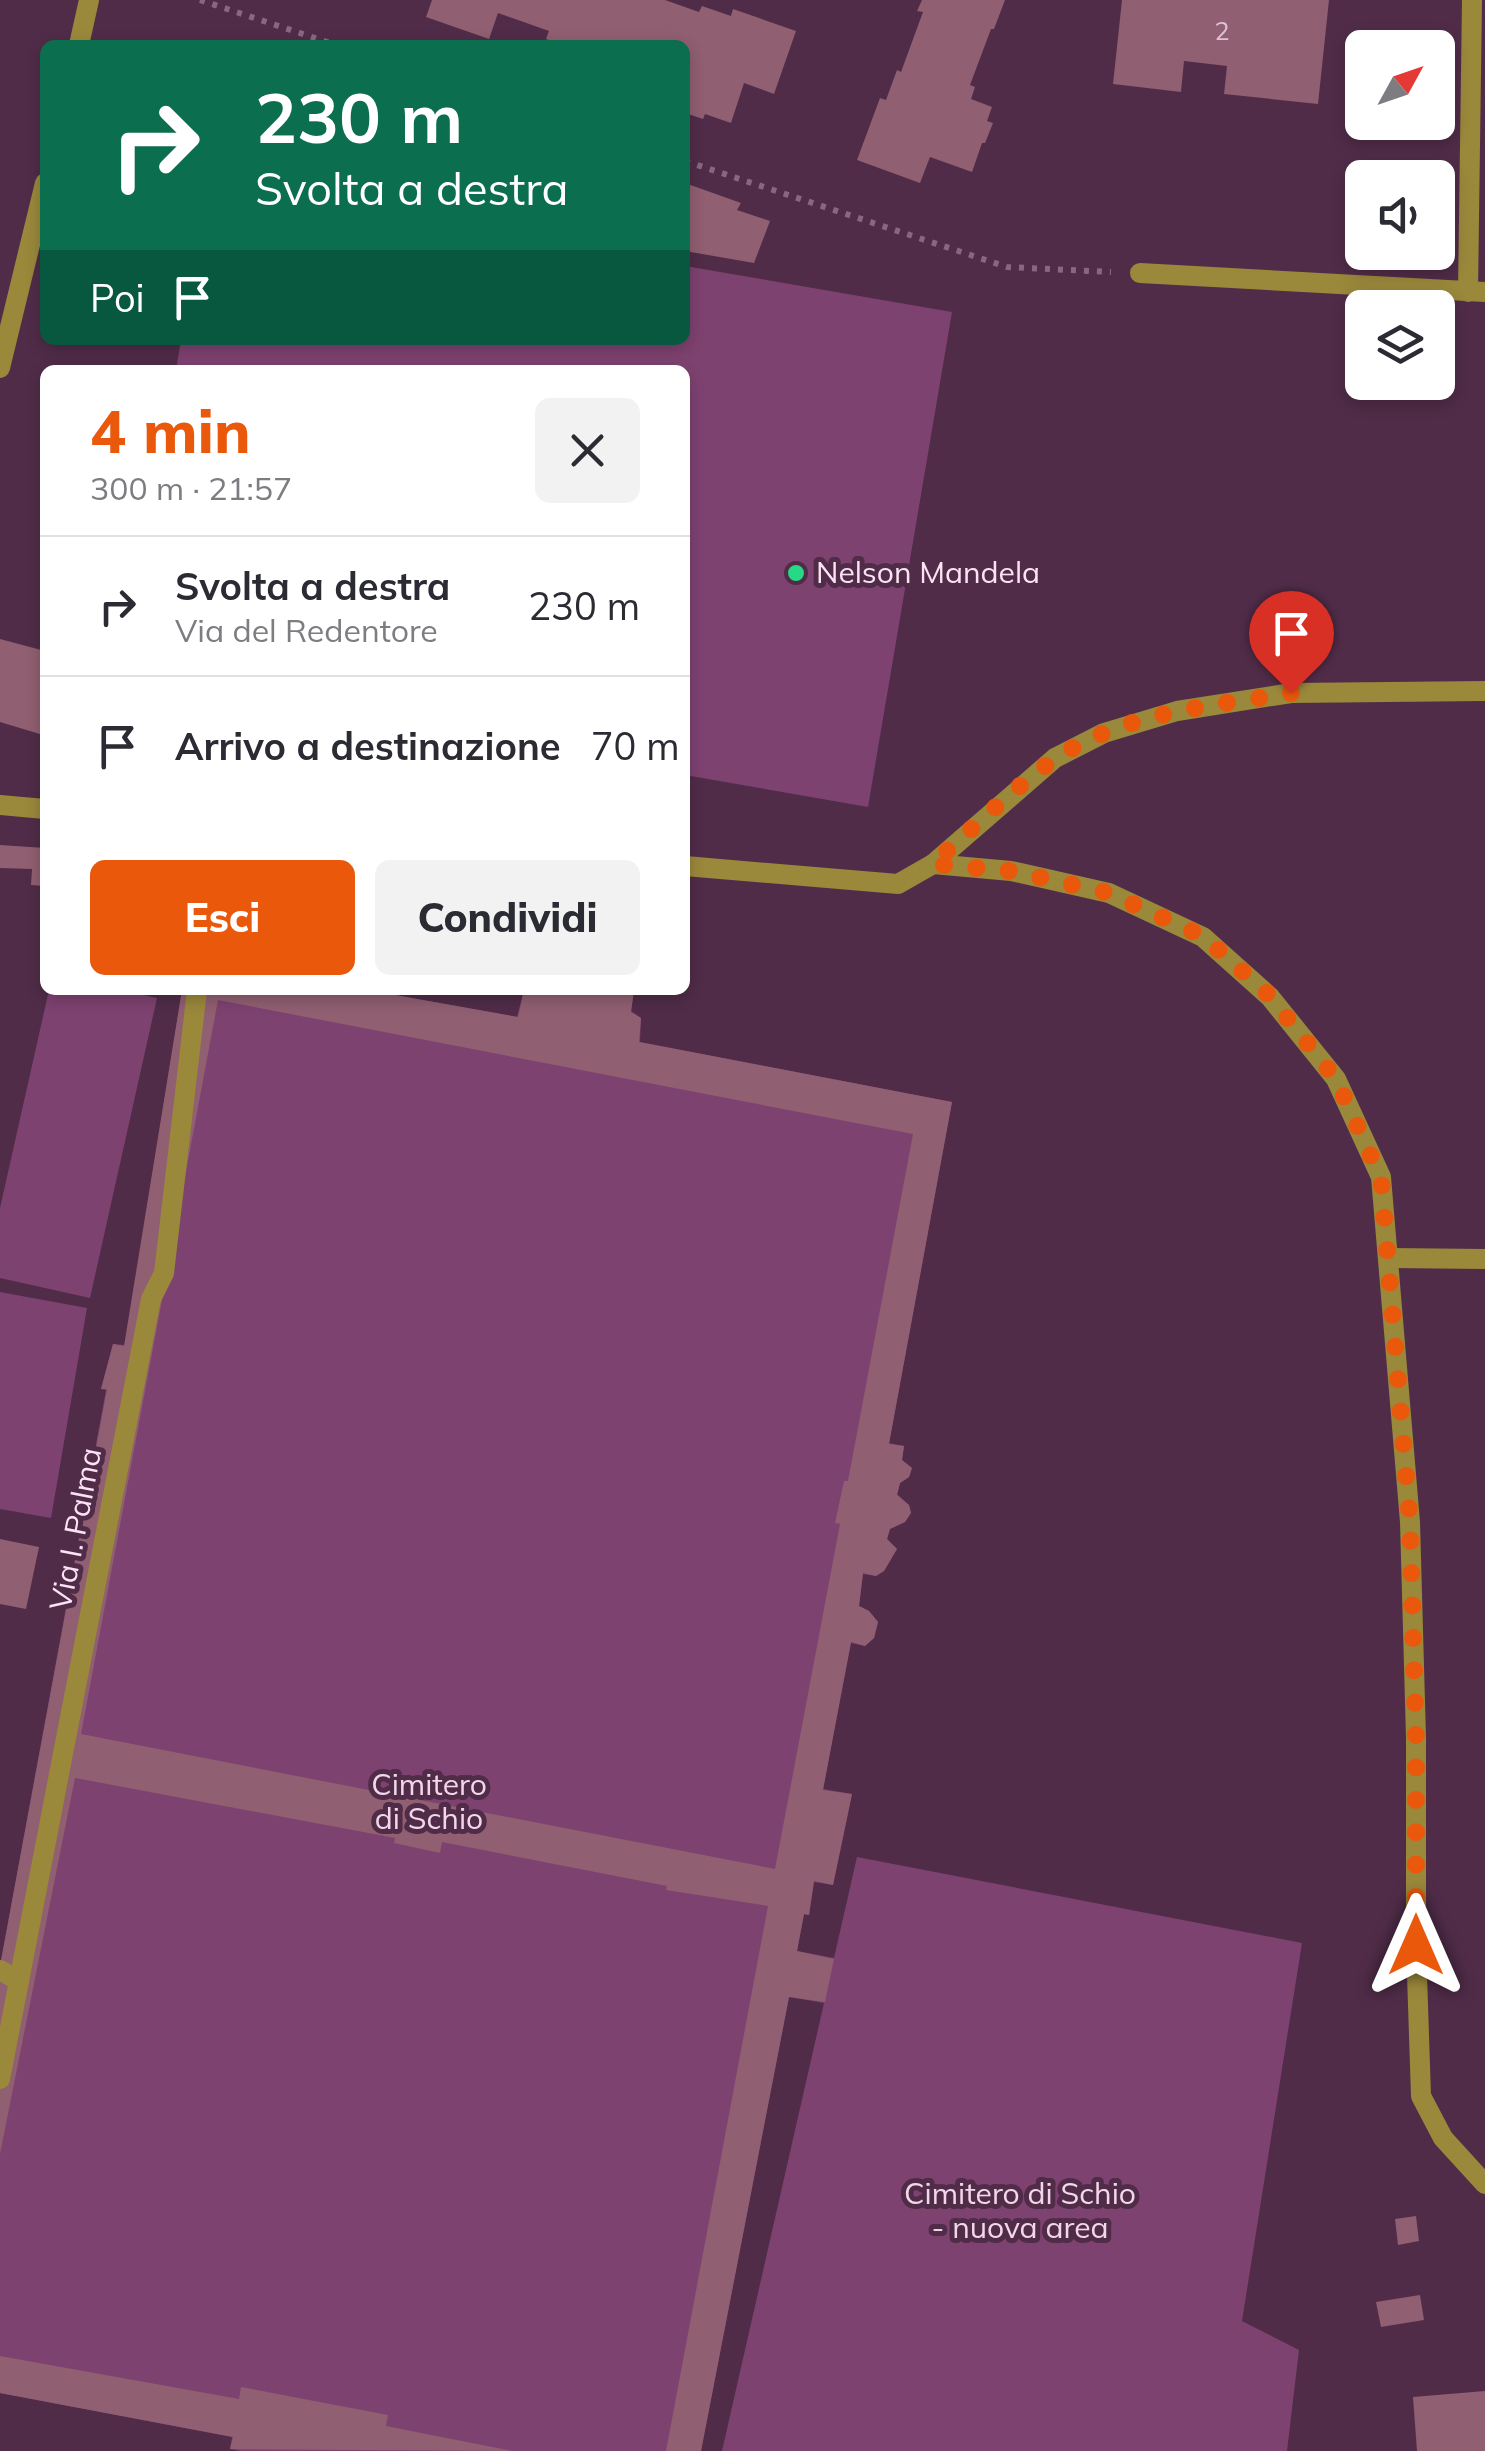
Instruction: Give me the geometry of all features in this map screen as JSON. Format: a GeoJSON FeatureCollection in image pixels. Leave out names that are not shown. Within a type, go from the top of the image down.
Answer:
{"type":"FeatureCollection","features":[{"type":"Feature","properties":{"kind":"street"},"geometry":{"type":"LineString","coordinates":[[79,40],[90,0]]}},
{"type":"Feature","properties":{"kind":"street"},"geometry":{"type":"LineString","coordinates":[[1140,273],[1476,292],[1472,0]]}},
{"type":"Feature","properties":{"kind":"street"},"geometry":{"type":"LineString","coordinates":[[0,368],[40,204]]}},
{"type":"Feature","properties":{"kind":"street"},"geometry":{"type":"LineString","coordinates":[[690,866],[898,884],[932,864],[1056,758],[1122,727],[1177,711],[1291,693],[1485,692]]}},
{"type":"Feature","properties":{"kind":"street"},"geometry":{"type":"LineString","coordinates":[[0,804],[40,808]]}},
{"type":"Feature","properties":{"kind":"street"},"geometry":{"type":"LineString","coordinates":[[932,864],[1012,871],[1109,893],[1203,936],[1270,996],[1336,1079],[1381,1178],[1410,1522],[1421,2096],[1443,2138],[1485,2184]]}},
{"type":"Feature","properties":{"kind":"street","name":"Via I. Palma"},"geometry":{"type":"LineString","coordinates":[[1,2070],[151,1299],[164,1273],[196,995]]}},
{"type":"Feature","properties":{"kind":"street"},"geometry":{"type":"LineString","coordinates":[[1389,1258],[1485,1260]]}},
{"type":"Feature","properties":{"kind":"street"},"geometry":{"type":"LineString","coordinates":[[0,1970],[20,1981]]}},
{"type":"Feature","properties":{"kind":"path"},"geometry":{"type":"LineString","coordinates":[[200,0],[321,40]]}},
{"type":"Feature","properties":{"kind":"path"},"geometry":{"type":"LineString","coordinates":[[690,162],[1007,268],[1140,273]]}},
{"type":"Feature","properties":{"kind":"green space","name":"Nelson Mandela"},"geometry":{"type":"Polygon","coordinates":[[[690,267],[952,312],[868,807],[690,776],[690,365],[177,365],[180,345],[690,345],[690,267]]]}},
{"type":"Feature","properties":{"kind":"green space"},"geometry":{"type":"Polygon","coordinates":[[[48,995],[157,998],[90,1298],[0,1278],[0,1208],[48,995]]]}},
{"type":"Feature","properties":{"kind":"green space","name":"Cimitero di Schio"},"geometry":{"type":"Polygon","coordinates":[[[181,995],[395,995],[517,1017],[523,995],[633,995],[631,1011],[641,1018],[640,1042],[952,1102],[889,1443],[904,1446],[902,1460],[912,1468],[897,1494],[909,1505],[911,1513],[905,1522],[890,1529],[887,1539],[897,1549],[884,1571],[876,1576],[863,1574],[859,1606],[878,1622],[874,1638],[865,1646],[851,1643],[823,1789],[852,1794],[833,1885],[814,1882],[809,1915],[804,1914],[797,1951],[834,1958],[857,1857],[1302,1943],[1242,2321],[1299,2350],[1287,2451],[722,2451],[824,2003],[789,1997],[701,2451],[241,2451],[230,2449],[232,2437],[0,2393],[0,1966],[106,1390],[101,1389],[113,1344],[125,1345],[181,995]]]}},
{"type":"Feature","properties":{"kind":"green space"},"geometry":{"type":"Polygon","coordinates":[[[0,1292],[87,1308],[51,1518],[0,1509],[0,1292]]]}},
{"type":"Feature","properties":{"kind":"building"},"geometry":{"type":"Polygon","coordinates":[[[432,0],[665,0],[699,12],[702,6],[731,16],[733,9],[796,31],[774,94],[744,83],[731,123],[705,114],[703,119],[690,115],[690,40],[549,40],[549,31],[498,13],[489,39],[426,17],[432,0]]]}},
{"type":"Feature","properties":{"kind":"building"},"geometry":{"type":"Polygon","coordinates":[[[922,0],[1005,0],[970,85],[975,87],[971,99],[992,107],[987,121],[993,123],[972,172],[930,157],[920,183],[857,160],[880,98],[886,100],[897,70],[901,72],[923,12],[917,11],[922,0]]]}},
{"type":"Feature","properties":{"kind":"building"},"geometry":{"type":"Polygon","coordinates":[[[1122,0],[1329,0],[1318,104],[1224,94],[1227,66],[1184,61],[1181,92],[1113,84],[1122,0]]]}},
{"type":"Feature","properties":{"kind":"building"},"geometry":{"type":"Polygon","coordinates":[[[690,185],[741,203],[737,210],[770,221],[754,263],[690,252],[690,185]]]}},
{"type":"Feature","properties":{"kind":"building"},"geometry":{"type":"Polygon","coordinates":[[[0,639],[40,650],[40,734],[0,722],[0,639]]]}},
{"type":"Feature","properties":{"kind":"building"},"geometry":{"type":"Polygon","coordinates":[[[0,845],[40,848],[40,886],[31,885],[32,869],[0,868],[0,845]]]}},
{"type":"Feature","properties":{"kind":"building"},"geometry":{"type":"Polygon","coordinates":[[[181,995],[395,995],[518,1017],[523,995],[633,995],[631,1012],[641,1018],[639,1042],[952,1102],[889,1444],[904,1446],[902,1460],[912,1468],[909,1477],[900,1483],[897,1495],[909,1505],[911,1513],[905,1522],[890,1529],[887,1539],[897,1549],[884,1571],[876,1576],[863,1573],[859,1606],[878,1622],[874,1638],[865,1646],[851,1642],[823,1790],[852,1794],[833,1885],[814,1881],[809,1915],[804,1914],[797,1951],[834,1959],[825,2002],[789,1997],[701,2451],[666,2451],[768,1906],[666,1890],[667,1886],[442,1842],[440,1853],[394,1843],[395,1838],[75,1778],[0,2154],[0,1966],[107,1389],[101,1389],[113,1344],[124,1346],[181,995]],[[218,1000],[81,1734],[775,1869],[840,1524],[835,1523],[844,1481],[848,1481],[913,1134],[218,1000]]]}},
{"type":"Feature","properties":{"kind":"building"},"geometry":{"type":"Polygon","coordinates":[[[0,1539],[39,1547],[26,1609],[0,1604],[0,1539]]]}},
{"type":"Feature","properties":{"kind":"building"},"geometry":{"type":"Polygon","coordinates":[[[1416,2216],[1419,2241],[1398,2245],[1395,2219],[1416,2216]]]}},
{"type":"Feature","properties":{"kind":"building"},"geometry":{"type":"Polygon","coordinates":[[[1420,2295],[1424,2320],[1381,2327],[1376,2302],[1420,2295]]]}},
{"type":"Feature","properties":{"kind":"building"},"geometry":{"type":"Polygon","coordinates":[[[0,2356],[239,2399],[241,2387],[388,2415],[386,2426],[512,2451],[230,2449],[233,2437],[0,2393],[0,2356]]]}},
{"type":"Feature","properties":{"kind":"building"},"geometry":{"type":"Polygon","coordinates":[[[1485,2391],[1485,2451],[1417,2451],[1413,2397],[1485,2391]]]}},
{"type":"Feature","properties":{"kind":"place","name":"Nelson Mandela"},"geometry":{"type":"Point","coordinates":[796,573]}},
{"type":"Feature","properties":{"kind":"route"},"geometry":{"type":"LineString","coordinates":[[1291,693],[1177,711],[1104,733],[1056,758],[932,864],[1012,871],[1109,893],[1203,936],[1270,996],[1336,1079],[1381,1178],[1410,1522],[1416,1945]]}},
{"type":"Feature","properties":{"kind":"park label","name":"Cimitero di Schio - nuova area"},"geometry":{"type":"Point","coordinates":[1020,2211]}}]}
